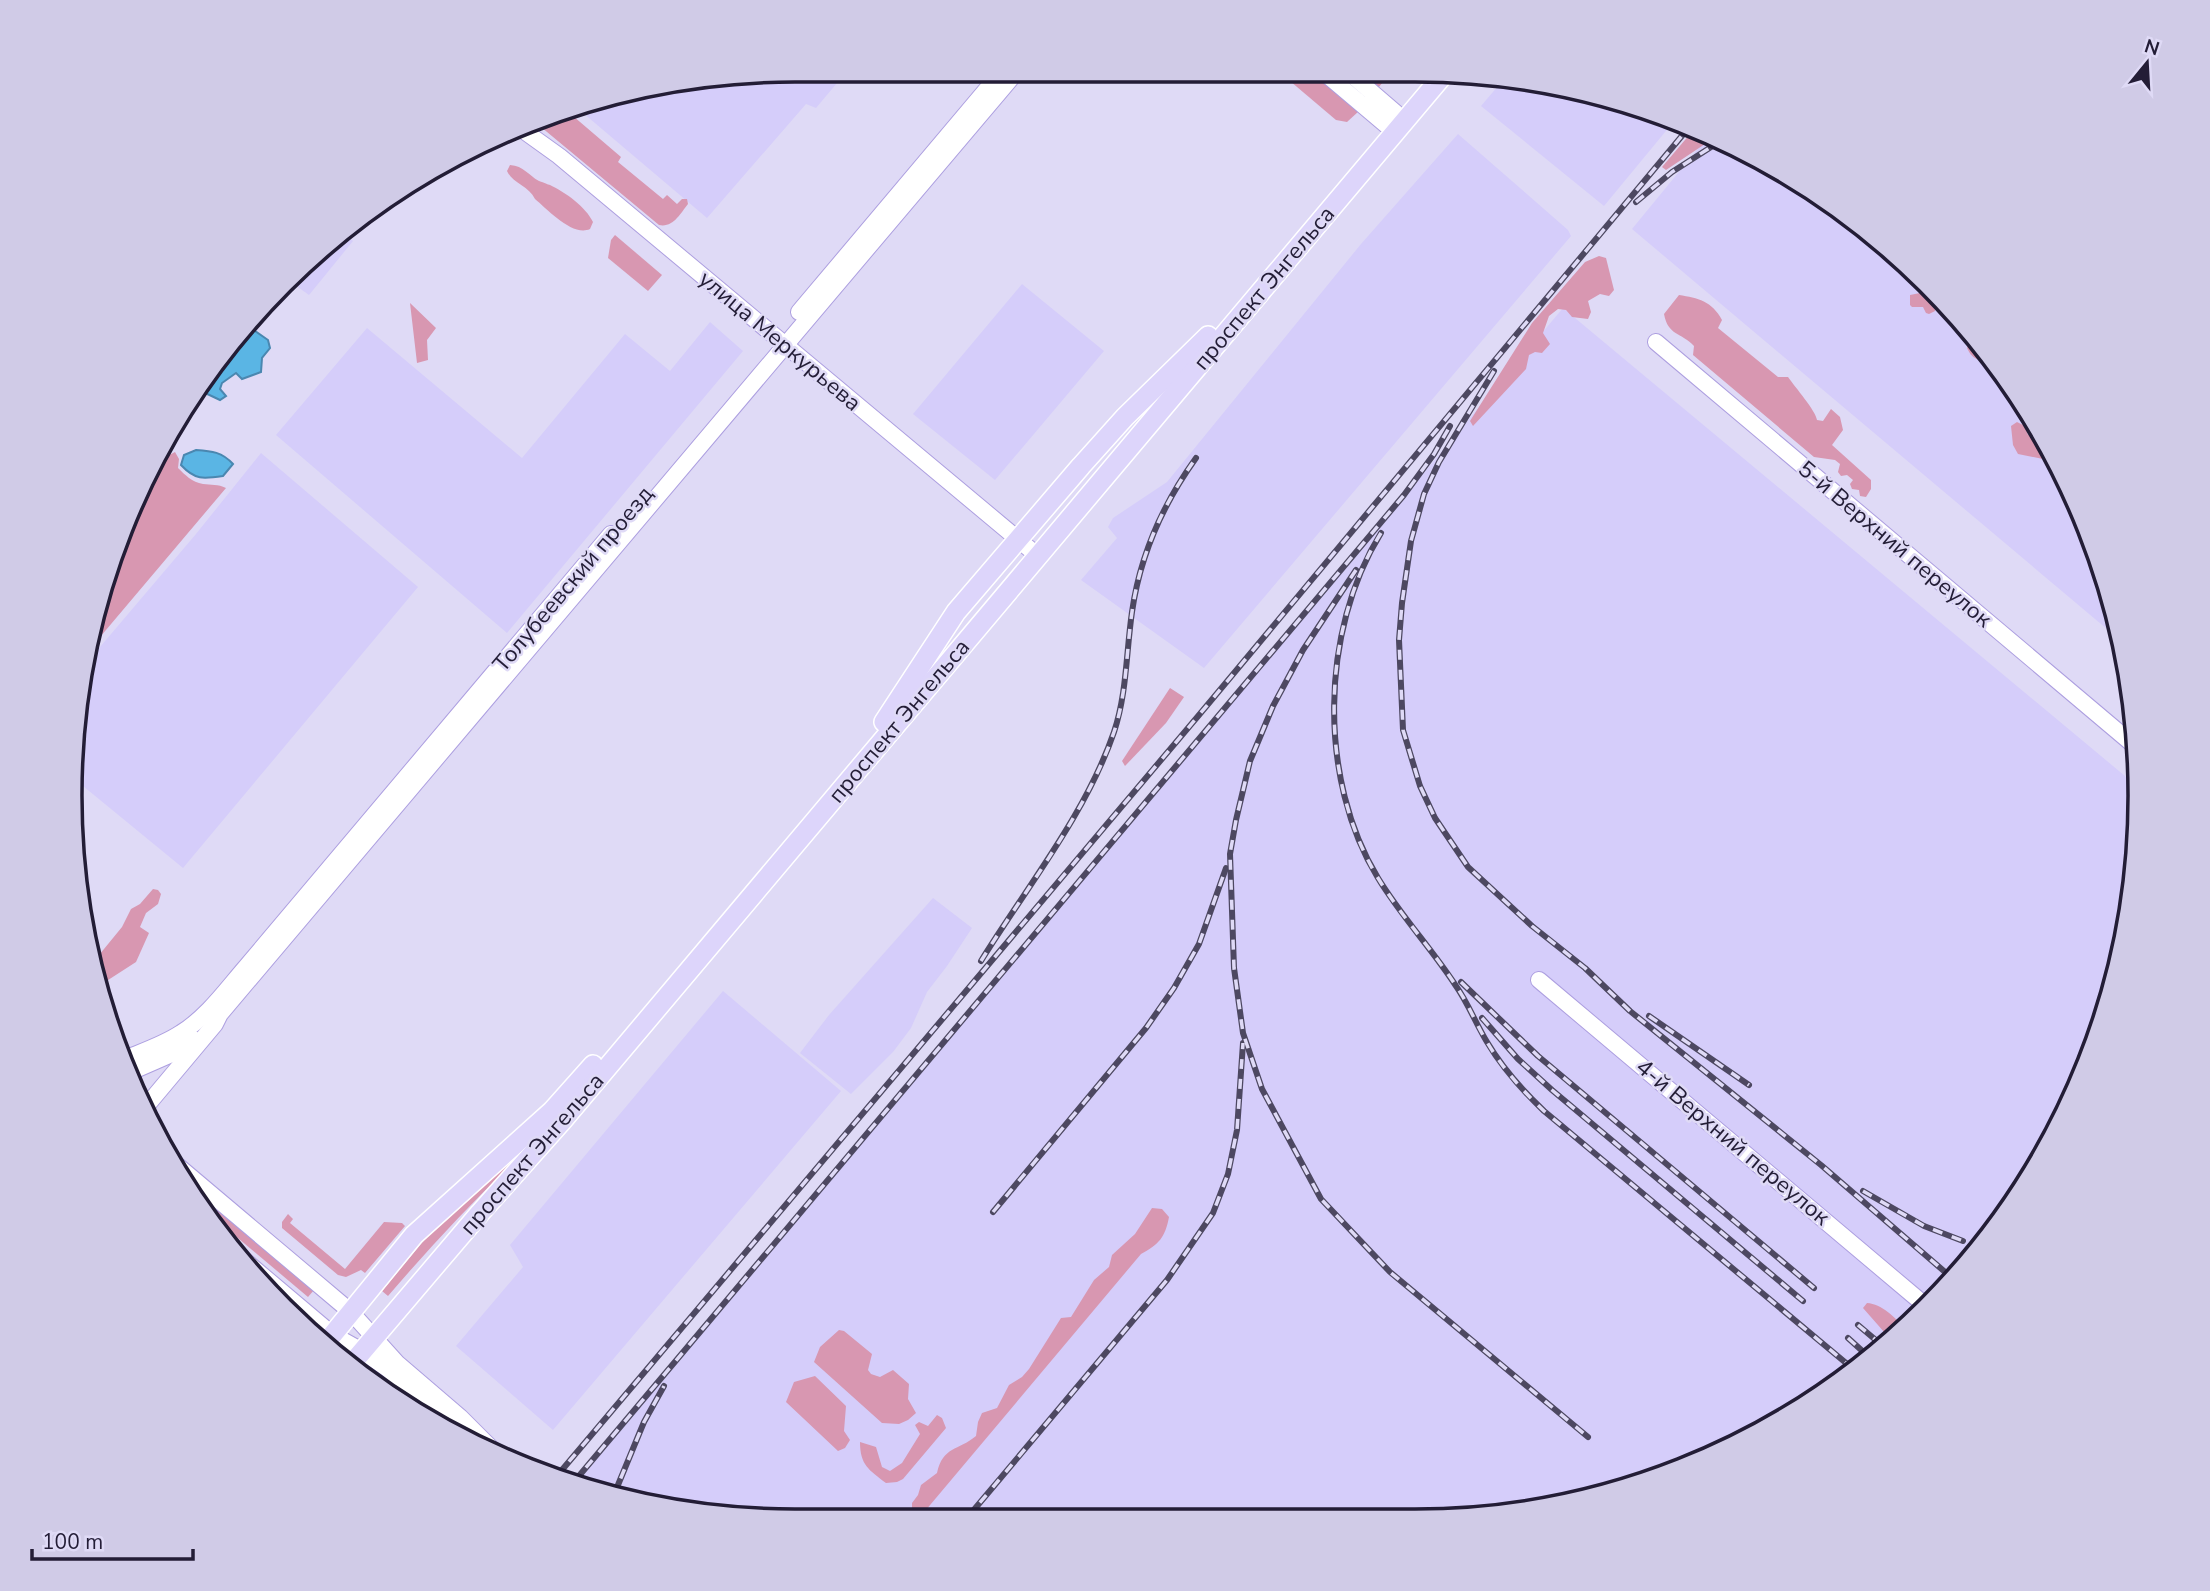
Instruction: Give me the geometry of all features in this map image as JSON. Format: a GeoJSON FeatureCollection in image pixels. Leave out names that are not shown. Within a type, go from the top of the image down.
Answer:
{"type":"FeatureCollection","features":[{"type":"Feature","properties":{"kind":"main road","name":"проспект Энгельса"},"geometry":{"type":"LineString","coordinates":[[357,1358],[563,1120],[1038,556],[1394,121],[1422,82]]}},
{"type":"Feature","properties":{"kind":"main road","name":"проспект Энгельса"},"geometry":{"type":"LineString","coordinates":[[331,1337],[414,1236],[552,1111],[597,1061],[887,719],[956,612],[1017,539],[1125,417],[1201,344],[1394,121],[1435,83]]}},
{"type":"Feature","properties":{"kind":"street","name":"Толубеевский проезд"},"geometry":{"type":"LineString","coordinates":[[137,1069],[186,1046],[220,1014],[993,82]]}},
{"type":"Feature","properties":{"kind":"street","name":"Толубеевский проезд"},"geometry":{"type":"LineString","coordinates":[[132,1055],[182,1033],[225,992],[780,342],[1008,82]]}},
{"type":"Feature","properties":{"kind":"street"},"geometry":{"type":"LineString","coordinates":[[1338,82],[1394,121]]}},
{"type":"Feature","properties":{"kind":"street"},"geometry":{"type":"LineString","coordinates":[[1357,82],[1394,121]]}},
{"type":"Feature","properties":{"kind":"street","name":"улица Меркурьева"},"geometry":{"type":"LineString","coordinates":[[529,135],[559,156],[1038,556]]}},
{"type":"Feature","properties":{"kind":"street","name":"5-й Верхний переулок"},"geometry":{"type":"LineString","coordinates":[[1656,342],[2125,738]]}},
{"type":"Feature","properties":{"kind":"street","name":"4-й Верхний переулок"},"geometry":{"type":"LineString","coordinates":[[1539,980],[1919,1300]]}},
{"type":"Feature","properties":{"kind":"street","name":"Толубеевский проезд"},"geometry":{"type":"LineString","coordinates":[[151,1100],[215,1024],[220,1014]]}},
{"type":"Feature","properties":{"kind":"street"},"geometry":{"type":"LineString","coordinates":[[195,1180],[351,1312],[368,1345],[389,1370],[430,1408]]}},
{"type":"Feature","properties":{"kind":"street"},"geometry":{"type":"LineString","coordinates":[[336,1341],[368,1345],[397,1363],[476,1433]]}},
{"type":"Feature","properties":{"kind":"shaded area"},"geometry":{"type":"Polygon","coordinates":[[[838,82],[816,108],[806,104],[707,218],[585,115],[656,96],[702,88],[838,82]]]}},
{"type":"Feature","properties":{"kind":"shaded area"},"geometry":{"type":"Polygon","coordinates":[[[1291,82],[1324,82],[1359,111],[1347,122],[1336,120],[1291,82]]]}},
{"type":"Feature","properties":{"kind":"shaded area"},"geometry":{"type":"Polygon","coordinates":[[[1497,87],[1508,88],[1599,107],[1667,129],[1604,206],[1481,106],[1497,87]]]}},
{"type":"Feature","properties":{"kind":"shaded area"},"geometry":{"type":"Polygon","coordinates":[[[575,117],[621,157],[618,162],[663,199],[667,195],[677,204],[682,199],[687,199],[688,204],[676,219],[659,225],[543,129],[575,117]]]}},
{"type":"Feature","properties":{"kind":"shaded area"},"geometry":{"type":"Polygon","coordinates":[[[1458,134],[1568,230],[1571,236],[1204,668],[1081,580],[1117,538],[1108,527],[1113,518],[1167,482],[1361,244],[1458,134]]]}},
{"type":"Feature","properties":{"kind":"shaded area"},"geometry":{"type":"Polygon","coordinates":[[[1687,137],[1704,145],[1666,170],[1662,167],[1687,137]]]}},
{"type":"Feature","properties":{"kind":"shaded area"},"geometry":{"type":"Polygon","coordinates":[[[1702,144],[1730,156],[1811,202],[1885,259],[1951,325],[2008,399],[2054,480],[2073,523],[2090,566],[2108,629],[1632,229],[1702,144]]]}},
{"type":"Feature","properties":{"kind":"shaded area"},"geometry":{"type":"Polygon","coordinates":[[[510,165],[556,188],[574,201],[593,222],[590,229],[576,229],[554,215],[509,175],[507,171],[510,165]]]}},
{"type":"Feature","properties":{"kind":"shaded area"},"geometry":{"type":"Polygon","coordinates":[[[615,235],[662,275],[648,291],[608,258],[611,240],[615,235]]]}},
{"type":"Feature","properties":{"kind":"shaded area"},"geometry":{"type":"Polygon","coordinates":[[[350,239],[353,241],[309,295],[296,286],[350,239]]]}},
{"type":"Feature","properties":{"kind":"shaded area"},"geometry":{"type":"Polygon","coordinates":[[[1599,256],[1606,258],[1614,290],[1609,296],[1600,294],[1588,301],[1591,312],[1588,319],[1572,317],[1566,310],[1558,309],[1549,316],[1543,333],[1550,344],[1542,353],[1529,355],[1526,369],[1473,426],[1470,421],[1532,323],[1585,262],[1599,256]]]}},
{"type":"Feature","properties":{"kind":"shaded area"},"geometry":{"type":"Polygon","coordinates":[[[1022,284],[1104,351],[995,480],[913,414],[1022,284]]]}},
{"type":"Feature","properties":{"kind":"shaded area"},"geometry":{"type":"Polygon","coordinates":[[[1920,293],[1935,311],[1929,314],[1923,307],[1910,305],[1910,295],[1920,293]]]}},
{"type":"Feature","properties":{"kind":"shaded area"},"geometry":{"type":"Polygon","coordinates":[[[1679,295],[1698,299],[1714,308],[1722,320],[1718,328],[1778,377],[1788,377],[1817,420],[1823,421],[1831,409],[1840,417],[1843,430],[1832,445],[1871,480],[1871,489],[1866,497],[1860,496],[1859,490],[1852,489],[1850,484],[1853,480],[1847,475],[1841,476],[1838,472],[1840,464],[1835,460],[1814,457],[1693,355],[1694,346],[1672,330],[1664,314],[1679,295]]]}},
{"type":"Feature","properties":{"kind":"shaded area"},"geometry":{"type":"Polygon","coordinates":[[[410,303],[436,328],[427,340],[428,360],[417,363],[410,303]]]}},
{"type":"Feature","properties":{"kind":"shaded area"},"geometry":{"type":"Polygon","coordinates":[[[1563,308],[2127,778],[2122,889],[2103,980],[2090,1025],[2054,1111],[2008,1192],[1951,1266],[1885,1332],[1811,1389],[1730,1435],[1644,1471],[1554,1495],[1508,1503],[1414,1509],[796,1509],[702,1503],[656,1495],[577,1474],[1563,308]]]}},
{"type":"Feature","properties":{"kind":"shaded area"},"geometry":{"type":"Polygon","coordinates":[[[710,322],[743,351],[507,633],[276,435],[367,328],[522,458],[625,334],[670,371],[710,322]]]}},
{"type":"Feature","properties":{"kind":"shaded area"},"geometry":{"type":"Polygon","coordinates":[[[1968,346],[1979,359],[1975,358],[1968,346]]]}},
{"type":"Feature","properties":{"kind":"shaded area"},"geometry":{"type":"Polygon","coordinates":[[[2017,422],[2024,425],[2043,459],[2018,454],[2013,445],[2011,426],[2017,422]]]}},
{"type":"Feature","properties":{"kind":"shaded area"},"geometry":{"type":"Polygon","coordinates":[[[175,452],[179,459],[178,468],[189,478],[199,483],[226,488],[101,636],[120,566],[169,455],[175,452]]]}},
{"type":"Feature","properties":{"kind":"shaded area"},"geometry":{"type":"Polygon","coordinates":[[[261,453],[418,587],[183,868],[82,786],[88,702],[97,650],[261,453]]]}},
{"type":"Feature","properties":{"kind":"shaded area"},"geometry":{"type":"Polygon","coordinates":[[[1170,688],[1184,697],[1166,723],[1125,766],[1122,761],[1170,688]]]}},
{"type":"Feature","properties":{"kind":"shaded area"},"geometry":{"type":"Polygon","coordinates":[[[153,889],[161,894],[158,904],[146,913],[140,927],[149,933],[136,962],[107,981],[100,953],[122,927],[131,909],[140,904],[153,889]]]}},
{"type":"Feature","properties":{"kind":"shaded area"},"geometry":{"type":"Polygon","coordinates":[[[933,898],[972,928],[927,992],[911,1028],[893,1052],[851,1094],[800,1053],[829,1015],[933,898]]]}},
{"type":"Feature","properties":{"kind":"shaded area"},"geometry":{"type":"Polygon","coordinates":[[[723,991],[841,1091],[553,1430],[456,1346],[523,1267],[510,1245],[723,991]]]}},
{"type":"Feature","properties":{"kind":"shaded area"},"geometry":{"type":"Polygon","coordinates":[[[518,1154],[520,1156],[452,1224],[388,1296],[382,1291],[426,1238],[518,1154]]]}},
{"type":"Feature","properties":{"kind":"shaded area"},"geometry":{"type":"Polygon","coordinates":[[[208,1200],[314,1290],[308,1297],[233,1234],[208,1200]]]}},
{"type":"Feature","properties":{"kind":"shaded area"},"geometry":{"type":"Polygon","coordinates":[[[1152,1208],[1162,1209],[1169,1217],[1160,1240],[1141,1254],[927,1509],[912,1509],[912,1503],[921,1485],[937,1473],[947,1453],[976,1436],[982,1413],[997,1408],[1009,1385],[1029,1369],[1061,1318],[1071,1317],[1094,1280],[1109,1267],[1112,1255],[1135,1234],[1152,1208]]]}},
{"type":"Feature","properties":{"kind":"shaded area"},"geometry":{"type":"Polygon","coordinates":[[[288,1214],[293,1219],[290,1223],[345,1269],[384,1222],[402,1223],[405,1226],[365,1273],[361,1270],[346,1277],[338,1275],[282,1228],[282,1222],[288,1214]]]}},
{"type":"Feature","properties":{"kind":"shaded area"},"geometry":{"type":"Polygon","coordinates":[[[1867,1303],[1883,1308],[1897,1321],[1884,1332],[1863,1308],[1867,1303]]]}},
{"type":"Feature","properties":{"kind":"shaded area"},"geometry":{"type":"Polygon","coordinates":[[[839,1330],[844,1331],[872,1354],[868,1370],[871,1374],[880,1377],[893,1370],[909,1384],[908,1399],[916,1413],[908,1420],[899,1424],[882,1423],[814,1362],[820,1347],[839,1330]]]}},
{"type":"Feature","properties":{"kind":"shaded area"},"geometry":{"type":"Polygon","coordinates":[[[815,1376],[846,1406],[844,1431],[850,1440],[845,1448],[838,1451],[786,1402],[794,1382],[815,1376]]]}},
{"type":"Feature","properties":{"kind":"shaded area"},"geometry":{"type":"Polygon","coordinates":[[[937,1415],[942,1418],[946,1428],[903,1479],[886,1483],[864,1462],[860,1442],[876,1447],[882,1467],[890,1471],[902,1463],[920,1434],[915,1425],[919,1422],[928,1426],[937,1415]]]}},
{"type":"Feature","properties":{"kind":"water"},"geometry":{"type":"Polygon","coordinates":[[[254,331],[268,340],[270,348],[262,358],[261,372],[242,379],[236,373],[222,383],[220,389],[226,396],[220,400],[206,393],[254,331]]]}},
{"type":"Feature","properties":{"kind":"water"},"geometry":{"type":"Polygon","coordinates":[[[196,450],[216,453],[233,464],[223,476],[195,476],[181,465],[184,455],[196,450]]]}},
{"type":"Feature","properties":{"kind":"railway"},"geometry":{"type":"LineString","coordinates":[[562,1470],[1199,715],[1682,135]]}},
{"type":"Feature","properties":{"kind":"railway"},"geometry":{"type":"LineString","coordinates":[[1636,202],[1672,172],[1710,147]]}},
{"type":"Feature","properties":{"kind":"railway"},"geometry":{"type":"LineString","coordinates":[[1494,371],[1439,462],[1424,494],[1411,541],[1402,603],[1399,640],[1403,730],[1420,786],[1435,818],[1468,867],[1532,926],[1585,968],[1630,1011],[1821,1165],[1945,1272]]}},
{"type":"Feature","properties":{"kind":"railway"},"geometry":{"type":"LineString","coordinates":[[580,1475],[1404,495],[1434,454],[1450,426]]}},
{"type":"Feature","properties":{"kind":"railway"},"geometry":{"type":"LineString","coordinates":[[981,961],[1054,850],[1102,762],[1114,732],[1121,703],[1132,612],[1147,550],[1173,493],[1196,458]]}},
{"type":"Feature","properties":{"kind":"railway"},"geometry":{"type":"LineString","coordinates":[[1381,533],[1361,572],[1346,614],[1337,659],[1334,706],[1336,752],[1345,797],[1358,839],[1378,878],[1456,986],[1500,1061],[1528,1095],[1846,1363]]}},
{"type":"Feature","properties":{"kind":"railway"},"geometry":{"type":"LineString","coordinates":[[1356,570],[1303,650],[1273,706],[1250,761],[1230,854],[1234,968],[1243,1033],[1262,1089],[1321,1199],[1390,1272],[1588,1437]]}},
{"type":"Feature","properties":{"kind":"railway"},"geometry":{"type":"LineString","coordinates":[[993,1212],[1146,1028],[1174,988],[1199,944],[1226,868]]}},
{"type":"Feature","properties":{"kind":"railway"},"geometry":{"type":"LineString","coordinates":[[1461,982],[1538,1056],[1814,1288]]}},
{"type":"Feature","properties":{"kind":"railway"},"geometry":{"type":"LineString","coordinates":[[1649,1016],[1749,1085]]}},
{"type":"Feature","properties":{"kind":"railway"},"geometry":{"type":"LineString","coordinates":[[1482,1018],[1518,1059],[1552,1090],[1803,1301]]}},
{"type":"Feature","properties":{"kind":"railway"},"geometry":{"type":"LineString","coordinates":[[975,1509],[1167,1280],[1213,1213],[1228,1174],[1237,1130],[1243,1043]]}},
{"type":"Feature","properties":{"kind":"railway"},"geometry":{"type":"LineString","coordinates":[[1863,1191],[1924,1226],[1963,1241]]}},
{"type":"Feature","properties":{"kind":"railway"},"geometry":{"type":"LineString","coordinates":[[1858,1325],[1875,1340]]}},
{"type":"Feature","properties":{"kind":"railway"},"geometry":{"type":"LineString","coordinates":[[1848,1338],[1862,1351]]}},
{"type":"Feature","properties":{"kind":"railway"},"geometry":{"type":"LineString","coordinates":[[618,1486],[644,1422],[664,1386]]}}]}
